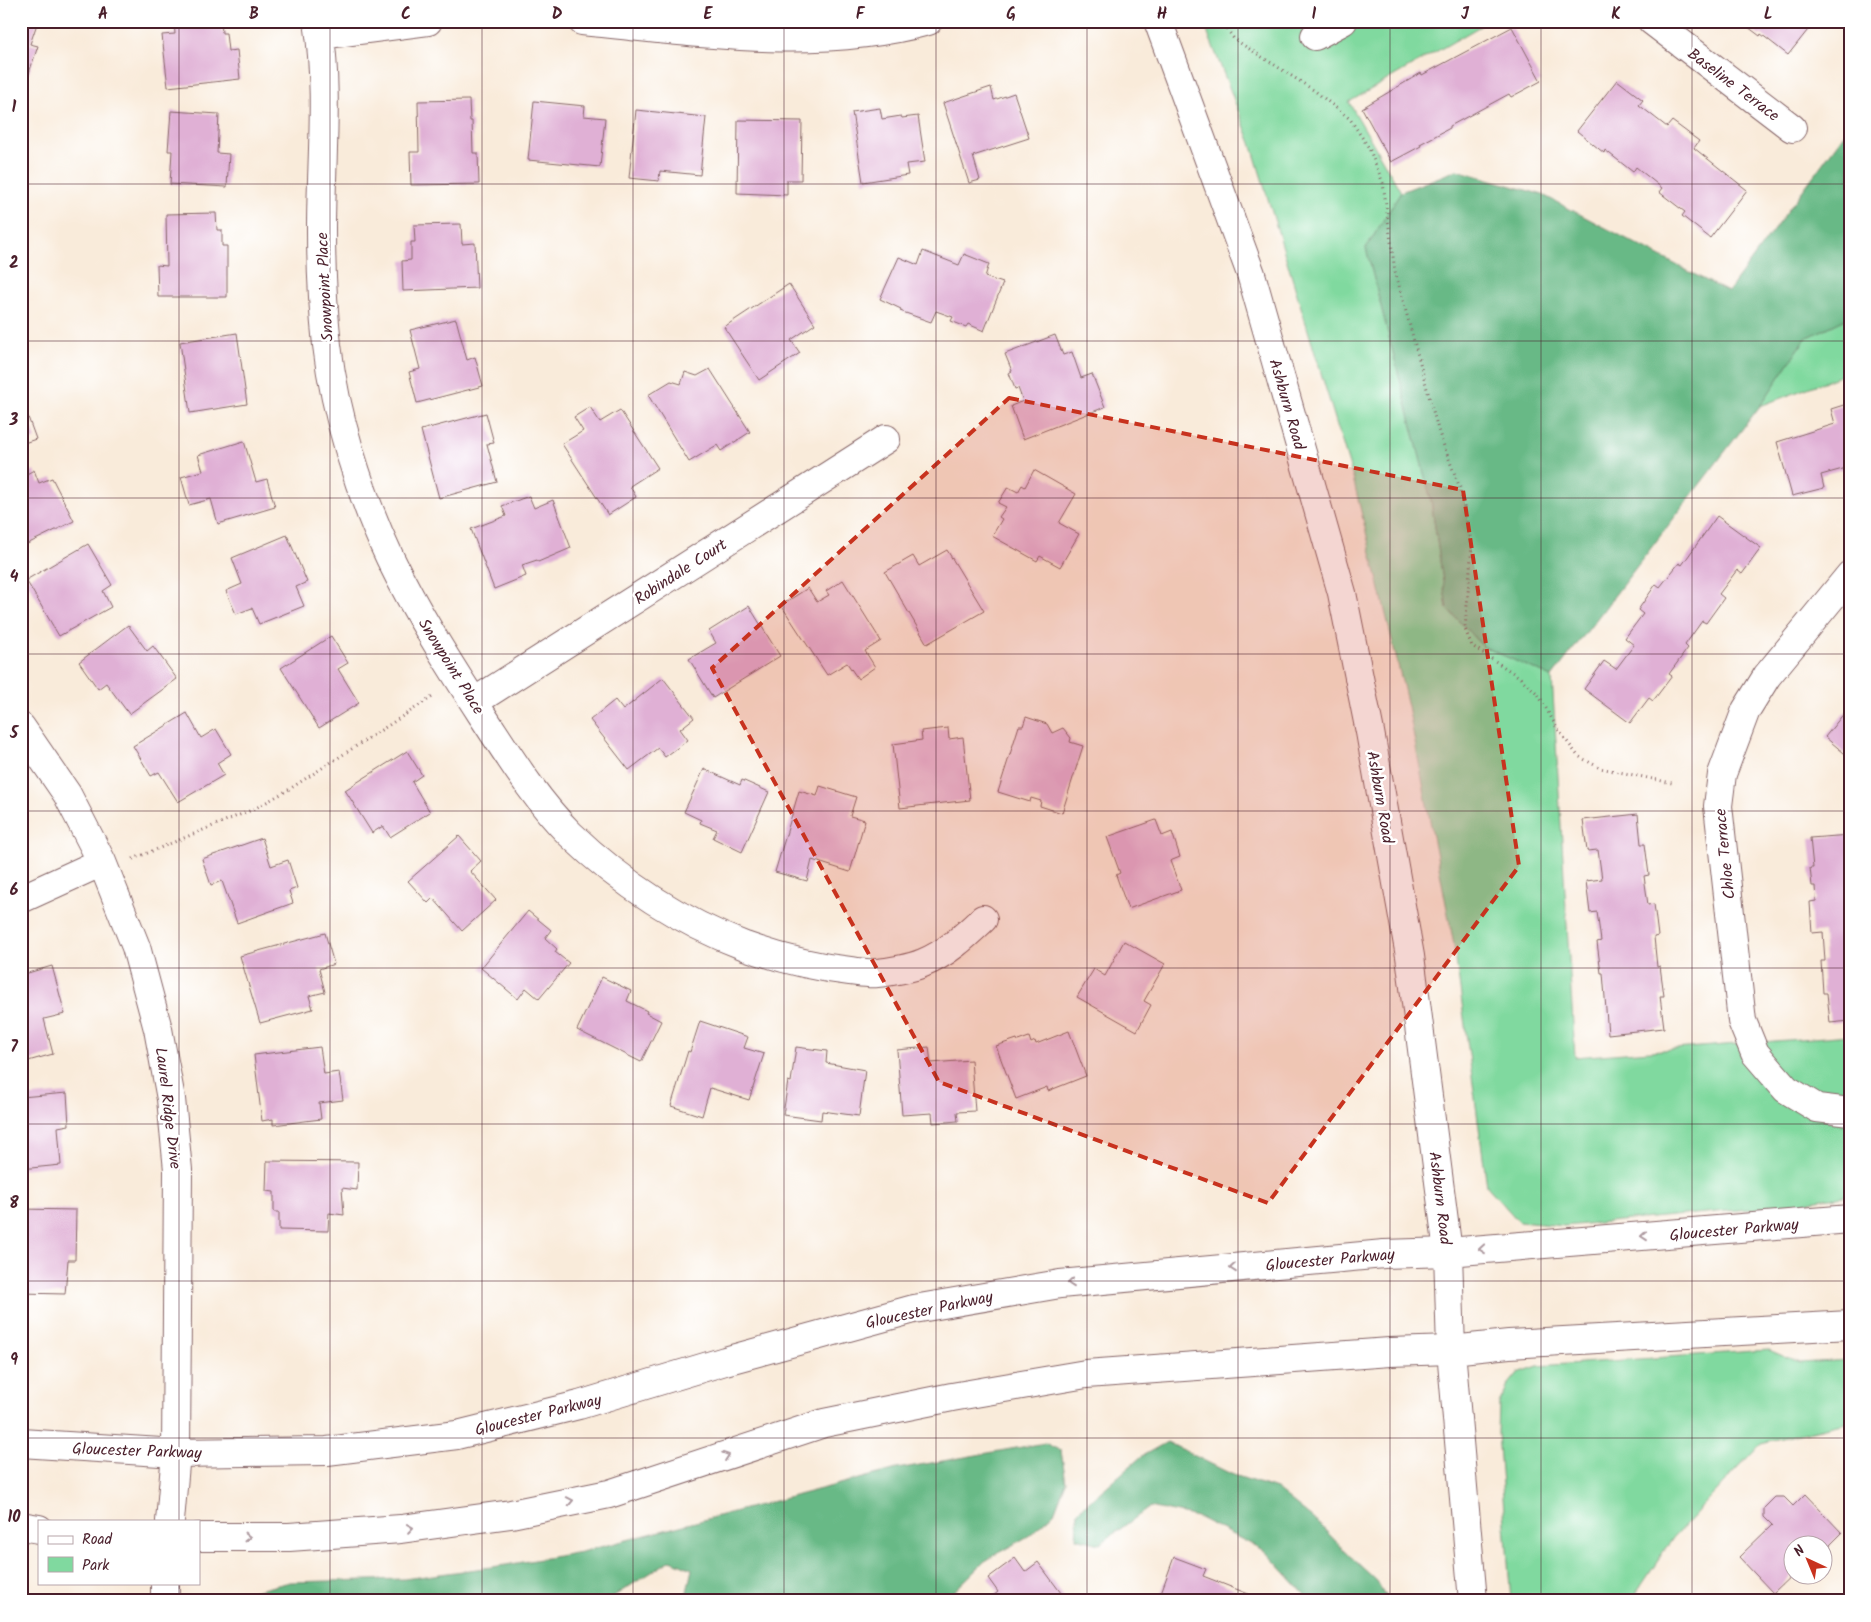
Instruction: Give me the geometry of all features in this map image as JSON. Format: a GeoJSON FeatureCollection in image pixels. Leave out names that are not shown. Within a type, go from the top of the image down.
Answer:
{"type":"FeatureCollection","features":[{"type":"Feature","properties":{"kind":"street"},"geometry":{"type":"LineString","coordinates":[[319,28],[428,21]]}},
{"type":"Feature","properties":{"kind":"street"},"geometry":{"type":"LineString","coordinates":[[582,21],[757,38],[807,38],[856,35],[928,21]]}},
{"type":"Feature","properties":{"kind":"street","name":"Ashburn Road"},"geometry":{"type":"LineString","coordinates":[[1158,21],[1251,274],[1342,593],[1370,732],[1410,956],[1448,1252],[1451,1350],[1473,1601]]}},
{"type":"Feature","properties":{"kind":"street"},"geometry":{"type":"LineString","coordinates":[[1315,36],[1344,21]]}},
{"type":"Feature","properties":{"kind":"street","name":"Baseline Terrace"},"geometry":{"type":"LineString","coordinates":[[1652,21],[1792,128]]}},
{"type":"Feature","properties":{"kind":"street","name":"Snowpoint Place"},"geometry":{"type":"LineString","coordinates":[[319,28],[325,120],[321,284],[328,348],[340,411],[360,484],[389,556],[421,617],[525,781],[570,834],[628,883],[691,922],[762,952],[800,962],[876,974],[923,963],[956,944],[983,919]]}},
{"type":"Feature","properties":{"kind":"street","name":"Robindale Court"},"geometry":{"type":"LineString","coordinates":[[474,702],[886,439]]}},
{"type":"Feature","properties":{"kind":"street","name":"Chloe Terrace"},"geometry":{"type":"LineString","coordinates":[[1850,575],[1767,676],[1746,710],[1722,774],[1718,806],[1742,1021],[1755,1053],[1786,1089],[1817,1108],[1850,1112]]}},
{"type":"Feature","properties":{"kind":"street","name":"Laurel Ridge Drive"},"geometry":{"type":"LineString","coordinates":[[21,727],[66,794],[104,866],[136,947],[158,1029],[171,1099],[178,1170],[176,1453],[170,1520]]}},
{"type":"Feature","properties":{"kind":"street"},"geometry":{"type":"LineString","coordinates":[[21,899],[104,866]]}},
{"type":"Feature","properties":{"kind":"street","name":"Gloucester Parkway"},"geometry":{"type":"LineString","coordinates":[[21,1443],[176,1453],[327,1451],[457,1435],[579,1405],[725,1360],[914,1309],[1060,1284],[1384,1254],[1448,1252],[1850,1219]]}},
{"type":"Feature","properties":{"kind":"street"},"geometry":{"type":"LineString","coordinates":[[200,1537],[288,1537],[401,1529],[510,1514],[609,1494],[824,1423],[952,1397],[1086,1374],[1380,1353],[1451,1350],[1529,1343],[1850,1324]]}},
{"type":"Feature","properties":{"kind":"street"},"geometry":{"type":"LineString","coordinates":[[21,1526],[38,1529]]}},
{"type":"Feature","properties":{"kind":"street"},"geometry":{"type":"LineString","coordinates":[[165,1584],[165,1601]]}},
{"type":"Feature","properties":{"kind":"path"},"geometry":{"type":"LineString","coordinates":[[1221,21],[1234,39],[1315,91],[1350,119],[1369,148],[1383,183],[1394,272],[1439,433],[1460,488],[1472,545],[1465,629],[1472,646],[1518,676],[1538,694],[1557,728],[1578,756],[1600,768],[1672,783]]}},
{"type":"Feature","properties":{"kind":"path"},"geometry":{"type":"LineString","coordinates":[[104,866],[254,809],[288,790],[460,679]]}},
{"type":"Feature","properties":{"kind":"highlighted area"},"geometry":{"type":"Polygon","coordinates":[[[1009,398],[1463,490],[1519,866],[1268,1203],[939,1082],[712,668],[1009,398]]]}},
{"type":"Feature","properties":{"kind":"green space"},"geometry":{"type":"Polygon","coordinates":[[[1203,21],[1489,21],[1349,102],[1401,192],[1366,248],[1431,500],[1447,608],[1482,646],[1552,677],[1575,1057],[1850,1035],[1850,1195],[1771,1207],[1564,1226],[1519,1222],[1487,1186],[1454,945],[1408,706],[1353,478],[1251,143],[1203,21]]]}},
{"type":"Feature","properties":{"kind":"green space"},"geometry":{"type":"Polygon","coordinates":[[[1850,126],[1850,317],[1806,338],[1760,406],[1552,677],[1482,646],[1447,608],[1431,500],[1366,248],[1401,192],[1457,170],[1543,195],[1728,292],[1850,126]]]}},
{"type":"Feature","properties":{"kind":"green space"},"geometry":{"type":"Polygon","coordinates":[[[1850,317],[1850,372],[1760,406],[1806,338],[1850,317]]]}},
{"type":"Feature","properties":{"kind":"green space"},"geometry":{"type":"Polygon","coordinates":[[[1769,1350],[1799,1363],[1850,1360],[1850,1422],[1761,1443],[1673,1538],[1631,1601],[1511,1601],[1498,1433],[1499,1403],[1509,1384],[1518,1373],[1538,1366],[1769,1350]]]}},
{"type":"Feature","properties":{"kind":"green space"},"geometry":{"type":"Polygon","coordinates":[[[1167,1442],[1231,1474],[1276,1489],[1318,1523],[1377,1581],[1388,1601],[1308,1601],[1307,1597],[1265,1551],[1197,1517],[1150,1507],[1100,1544],[1076,1538],[1078,1511],[1142,1456],[1167,1442]]]}},
{"type":"Feature","properties":{"kind":"green space"},"geometry":{"type":"Polygon","coordinates":[[[1045,1443],[1061,1451],[1066,1482],[1054,1513],[1030,1535],[985,1561],[944,1601],[677,1601],[687,1592],[692,1569],[671,1560],[606,1601],[553,1601],[502,1597],[495,1601],[246,1601],[250,1592],[290,1582],[404,1579],[506,1565],[581,1552],[897,1469],[1045,1443]]]}},
{"type":"Feature","properties":{"kind":"building"},"geometry":{"type":"Polygon","coordinates":[[[21,21],[38,21],[30,44],[38,46],[27,79],[21,77],[21,21]]]}},
{"type":"Feature","properties":{"kind":"building"},"geometry":{"type":"Polygon","coordinates":[[[174,21],[221,21],[222,33],[226,33],[228,51],[237,50],[240,79],[168,87],[162,35],[175,34],[174,21]]]}},
{"type":"Feature","properties":{"kind":"building"},"geometry":{"type":"Polygon","coordinates":[[[1740,21],[1815,21],[1788,55],[1761,34],[1760,36],[1740,21]]]}},
{"type":"Feature","properties":{"kind":"building"},"geometry":{"type":"Polygon","coordinates":[[[1512,27],[1541,81],[1511,97],[1509,94],[1450,126],[1450,128],[1420,144],[1421,146],[1391,162],[1362,108],[1421,73],[1422,75],[1512,27]]]}},
{"type":"Feature","properties":{"kind":"building"},"geometry":{"type":"Polygon","coordinates":[[[1617,80],[1643,100],[1639,105],[1667,127],[1672,121],[1699,141],[1694,148],[1747,190],[1710,238],[1682,216],[1685,212],[1659,192],[1662,188],[1636,167],[1633,172],[1605,150],[1604,153],[1577,131],[1617,80]]]}},
{"type":"Feature","properties":{"kind":"building"},"geometry":{"type":"Polygon","coordinates":[[[991,87],[994,100],[1014,93],[1029,138],[973,156],[980,180],[969,183],[943,103],[991,87]]]}},
{"type":"Feature","properties":{"kind":"building"},"geometry":{"type":"Polygon","coordinates":[[[469,100],[473,153],[478,153],[479,184],[411,185],[410,152],[419,152],[418,101],[469,100]]]}},
{"type":"Feature","properties":{"kind":"building"},"geometry":{"type":"Polygon","coordinates":[[[534,101],[585,106],[584,116],[605,118],[600,167],[528,160],[534,101]]]}},
{"type":"Feature","properties":{"kind":"building"},"geometry":{"type":"Polygon","coordinates":[[[880,108],[882,119],[918,116],[925,162],[906,164],[908,175],[863,182],[852,112],[880,108]]]}},
{"type":"Feature","properties":{"kind":"building"},"geometry":{"type":"Polygon","coordinates":[[[636,110],[706,117],[700,175],[660,171],[659,181],[629,178],[636,110]]]}},
{"type":"Feature","properties":{"kind":"building"},"geometry":{"type":"Polygon","coordinates":[[[171,111],[219,114],[217,153],[229,154],[227,187],[170,184],[172,151],[168,151],[171,111]]]}},
{"type":"Feature","properties":{"kind":"building"},"geometry":{"type":"Polygon","coordinates":[[[738,120],[802,121],[801,180],[787,180],[787,195],[737,193],[738,120]]]}},
{"type":"Feature","properties":{"kind":"building"},"geometry":{"type":"Polygon","coordinates":[[[216,213],[217,230],[222,230],[222,246],[227,246],[227,297],[158,297],[157,265],[167,266],[166,214],[216,213]]]}},
{"type":"Feature","properties":{"kind":"building"},"geometry":{"type":"Polygon","coordinates":[[[461,224],[462,244],[475,243],[477,288],[403,291],[402,261],[411,260],[411,242],[415,242],[414,225],[461,224]]]}},
{"type":"Feature","properties":{"kind":"building"},"geometry":{"type":"Polygon","coordinates":[[[923,251],[959,265],[964,254],[989,264],[985,277],[1003,283],[984,331],[968,324],[966,327],[951,321],[953,317],[936,311],[931,322],[900,311],[901,309],[880,299],[899,257],[918,265],[923,251]]]}},
{"type":"Feature","properties":{"kind":"building"},"geometry":{"type":"Polygon","coordinates":[[[789,284],[815,324],[791,340],[800,353],[759,380],[724,327],[789,284]]]}},
{"type":"Feature","properties":{"kind":"building"},"geometry":{"type":"Polygon","coordinates":[[[456,319],[467,360],[475,357],[483,386],[417,403],[409,372],[420,369],[410,330],[456,319]]]}},
{"type":"Feature","properties":{"kind":"building"},"geometry":{"type":"Polygon","coordinates":[[[237,333],[247,404],[190,413],[180,342],[237,333]]]}},
{"type":"Feature","properties":{"kind":"building"},"geometry":{"type":"Polygon","coordinates":[[[1055,335],[1063,355],[1072,352],[1081,378],[1092,374],[1105,407],[1023,439],[1011,406],[1023,401],[1018,388],[1015,389],[1009,373],[1012,371],[1005,354],[1055,335]]]}},
{"type":"Feature","properties":{"kind":"building"},"geometry":{"type":"Polygon","coordinates":[[[710,369],[750,432],[721,451],[717,445],[689,462],[648,395],[671,381],[681,384],[685,372],[697,376],[710,369]]]}},
{"type":"Feature","properties":{"kind":"building"},"geometry":{"type":"Polygon","coordinates":[[[21,398],[36,439],[21,444],[21,398]]]}},
{"type":"Feature","properties":{"kind":"building"},"geometry":{"type":"Polygon","coordinates":[[[1850,403],[1850,467],[1821,475],[1824,488],[1792,496],[1777,442],[1835,424],[1831,409],[1850,403]]]}},
{"type":"Feature","properties":{"kind":"building"},"geometry":{"type":"Polygon","coordinates":[[[590,407],[600,422],[620,410],[658,468],[630,486],[636,497],[608,515],[562,444],[583,431],[574,417],[590,407]]]}},
{"type":"Feature","properties":{"kind":"building"},"geometry":{"type":"Polygon","coordinates":[[[486,413],[494,443],[487,444],[497,482],[439,498],[421,430],[486,413]]]}},
{"type":"Feature","properties":{"kind":"building"},"geometry":{"type":"Polygon","coordinates":[[[244,441],[256,482],[267,479],[275,507],[218,524],[211,499],[189,505],[181,477],[203,471],[198,455],[244,441]]]}},
{"type":"Feature","properties":{"kind":"building"},"geometry":{"type":"Polygon","coordinates":[[[34,470],[39,483],[52,478],[74,521],[21,547],[21,477],[34,470]]]}},
{"type":"Feature","properties":{"kind":"building"},"geometry":{"type":"Polygon","coordinates":[[[1034,470],[1076,494],[1059,523],[1079,534],[1060,567],[1040,556],[1037,561],[992,536],[1002,519],[999,517],[1006,507],[998,503],[1008,487],[1018,492],[1022,485],[1025,487],[1034,470]]]}},
{"type":"Feature","properties":{"kind":"building"},"geometry":{"type":"Polygon","coordinates":[[[529,496],[534,508],[553,500],[571,548],[538,562],[537,560],[522,565],[526,576],[494,589],[471,529],[506,516],[502,506],[529,496]]]}},
{"type":"Feature","properties":{"kind":"building"},"geometry":{"type":"Polygon","coordinates":[[[1717,516],[1761,548],[1742,574],[1737,570],[1719,594],[1724,598],[1706,623],[1702,621],[1685,645],[1688,648],[1669,674],[1672,676],[1653,701],[1649,698],[1630,723],[1584,689],[1604,661],[1616,669],[1634,645],[1625,638],[1643,614],[1638,610],[1656,584],[1660,587],[1679,563],[1682,565],[1717,516]]]}},
{"type":"Feature","properties":{"kind":"building"},"geometry":{"type":"Polygon","coordinates":[[[287,535],[307,582],[296,587],[304,606],[259,624],[252,608],[236,614],[226,591],[242,584],[232,558],[287,535]]]}},
{"type":"Feature","properties":{"kind":"building"},"geometry":{"type":"Polygon","coordinates":[[[88,544],[112,585],[103,591],[111,607],[59,636],[26,580],[88,544]]]}},
{"type":"Feature","properties":{"kind":"building"},"geometry":{"type":"Polygon","coordinates":[[[947,550],[984,611],[927,644],[885,572],[913,556],[919,566],[947,550]]]}},
{"type":"Feature","properties":{"kind":"building"},"geometry":{"type":"Polygon","coordinates":[[[843,580],[881,641],[865,651],[875,667],[858,679],[847,663],[827,675],[781,605],[808,588],[817,602],[829,595],[826,591],[843,580]]]}},
{"type":"Feature","properties":{"kind":"building"},"geometry":{"type":"Polygon","coordinates":[[[749,606],[780,656],[713,698],[689,659],[716,643],[709,631],[749,606]]]}},
{"type":"Feature","properties":{"kind":"building"},"geometry":{"type":"Polygon","coordinates":[[[128,625],[147,651],[153,646],[177,679],[129,714],[106,683],[98,689],[79,662],[128,625]]]}},
{"type":"Feature","properties":{"kind":"building"},"geometry":{"type":"Polygon","coordinates":[[[331,636],[348,663],[338,669],[359,703],[319,728],[281,668],[331,636]]]}},
{"type":"Feature","properties":{"kind":"building"},"geometry":{"type":"Polygon","coordinates":[[[663,678],[694,718],[680,729],[688,740],[665,757],[658,748],[629,770],[590,720],[615,700],[623,710],[663,678]]]}},
{"type":"Feature","properties":{"kind":"building"},"geometry":{"type":"Polygon","coordinates":[[[1845,712],[1848,715],[1850,713],[1850,758],[1825,737],[1845,712]]]}},
{"type":"Feature","properties":{"kind":"building"},"geometry":{"type":"Polygon","coordinates":[[[187,713],[201,738],[216,729],[231,754],[217,763],[224,775],[178,802],[159,772],[151,776],[133,746],[187,713]]]}},
{"type":"Feature","properties":{"kind":"building"},"geometry":{"type":"Polygon","coordinates":[[[1026,717],[1047,724],[1052,733],[1063,728],[1071,738],[1070,742],[1083,746],[1062,813],[1040,806],[1041,801],[1031,798],[1030,802],[998,792],[1019,726],[1023,726],[1026,717]]]}},
{"type":"Feature","properties":{"kind":"building"},"geometry":{"type":"Polygon","coordinates":[[[948,728],[949,739],[963,737],[970,800],[900,808],[893,744],[922,740],[921,731],[948,728]]]}},
{"type":"Feature","properties":{"kind":"building"},"geometry":{"type":"Polygon","coordinates":[[[407,751],[422,775],[412,782],[430,812],[390,837],[383,826],[372,833],[345,790],[407,751]]]}},
{"type":"Feature","properties":{"kind":"building"},"geometry":{"type":"Polygon","coordinates":[[[704,769],[740,785],[742,780],[769,792],[742,852],[713,838],[717,830],[700,823],[701,820],[684,812],[704,769]]]}},
{"type":"Feature","properties":{"kind":"building"},"geometry":{"type":"Polygon","coordinates":[[[820,786],[856,797],[850,816],[865,820],[850,872],[812,860],[807,881],[775,872],[799,791],[817,796],[820,786]]]}},
{"type":"Feature","properties":{"kind":"building"},"geometry":{"type":"Polygon","coordinates":[[[1638,814],[1641,844],[1645,844],[1649,875],[1644,876],[1648,905],[1654,904],[1658,936],[1654,937],[1657,967],[1660,966],[1664,996],[1660,996],[1664,1028],[1608,1034],[1603,973],[1601,973],[1597,942],[1601,941],[1597,912],[1590,913],[1586,881],[1602,879],[1598,850],[1587,851],[1583,820],[1638,814]]]}},
{"type":"Feature","properties":{"kind":"building"},"geometry":{"type":"Polygon","coordinates":[[[1156,820],[1162,836],[1172,832],[1180,857],[1170,861],[1181,890],[1128,909],[1116,875],[1120,873],[1107,837],[1156,820]]]}},
{"type":"Feature","properties":{"kind":"building"},"geometry":{"type":"Polygon","coordinates":[[[1850,835],[1850,1021],[1830,1023],[1827,993],[1823,993],[1821,961],[1825,961],[1823,932],[1812,933],[1810,902],[1816,901],[1815,886],[1812,886],[1810,868],[1813,868],[1810,838],[1850,835]]]}},
{"type":"Feature","properties":{"kind":"building"},"geometry":{"type":"Polygon","coordinates":[[[459,836],[481,861],[470,871],[496,900],[462,931],[433,898],[428,903],[408,881],[459,836]]]}},
{"type":"Feature","properties":{"kind":"building"},"geometry":{"type":"Polygon","coordinates":[[[262,838],[271,866],[288,860],[297,888],[289,891],[293,903],[237,923],[222,881],[211,885],[202,859],[262,838]]]}},
{"type":"Feature","properties":{"kind":"building"},"geometry":{"type":"Polygon","coordinates":[[[528,911],[551,930],[545,938],[557,949],[555,952],[569,963],[539,999],[526,988],[518,999],[481,968],[528,911]]]}},
{"type":"Feature","properties":{"kind":"building"},"geometry":{"type":"Polygon","coordinates":[[[325,933],[334,964],[319,969],[325,992],[309,996],[313,1009],[260,1023],[240,956],[325,933]]]}},
{"type":"Feature","properties":{"kind":"building"},"geometry":{"type":"Polygon","coordinates":[[[1124,941],[1165,964],[1144,1001],[1151,1005],[1137,1031],[1077,997],[1094,969],[1105,976],[1124,941]]]}},
{"type":"Feature","properties":{"kind":"building"},"geometry":{"type":"Polygon","coordinates":[[[52,966],[65,1014],[44,1019],[53,1054],[21,1063],[21,990],[23,989],[21,975],[52,966]]]}},
{"type":"Feature","properties":{"kind":"building"},"geometry":{"type":"Polygon","coordinates":[[[602,977],[631,991],[627,1001],[647,1011],[646,1013],[661,1021],[641,1062],[577,1030],[602,977]]]}},
{"type":"Feature","properties":{"kind":"building"},"geometry":{"type":"Polygon","coordinates":[[[700,1021],[748,1037],[744,1048],[764,1054],[749,1100],[710,1088],[702,1116],[671,1106],[688,1051],[690,1052],[700,1021]]]}},
{"type":"Feature","properties":{"kind":"building"},"geometry":{"type":"Polygon","coordinates":[[[1069,1031],[1086,1076],[1048,1091],[1047,1087],[1016,1099],[996,1046],[1029,1037],[1031,1043],[1035,1041],[1036,1044],[1069,1031]]]}},
{"type":"Feature","properties":{"kind":"building"},"geometry":{"type":"Polygon","coordinates":[[[320,1047],[324,1074],[339,1072],[343,1100],[319,1103],[321,1119],[273,1125],[273,1119],[262,1121],[254,1055],[320,1047]]]}},
{"type":"Feature","properties":{"kind":"building"},"geometry":{"type":"Polygon","coordinates":[[[796,1047],[827,1051],[826,1063],[865,1070],[859,1116],[822,1111],[821,1120],[783,1115],[788,1081],[791,1082],[796,1047]]]}},
{"type":"Feature","properties":{"kind":"building"},"geometry":{"type":"Polygon","coordinates":[[[929,1047],[931,1063],[971,1060],[975,1111],[957,1112],[958,1121],[933,1123],[932,1113],[902,1115],[897,1050],[929,1047]]]}},
{"type":"Feature","properties":{"kind":"building"},"geometry":{"type":"Polygon","coordinates":[[[67,1093],[69,1125],[58,1127],[61,1165],[21,1169],[21,1097],[67,1093]]]}},
{"type":"Feature","properties":{"kind":"building"},"geometry":{"type":"Polygon","coordinates":[[[267,1161],[358,1162],[357,1190],[342,1188],[344,1215],[329,1213],[328,1231],[279,1230],[279,1212],[274,1212],[274,1192],[266,1191],[267,1161]]]}},
{"type":"Feature","properties":{"kind":"building"},"geometry":{"type":"Polygon","coordinates":[[[21,1209],[76,1210],[75,1260],[68,1260],[65,1294],[21,1293],[21,1209]]]}},
{"type":"Feature","properties":{"kind":"building"},"geometry":{"type":"Polygon","coordinates":[[[1805,1494],[1842,1533],[1834,1541],[1834,1534],[1784,1534],[1784,1583],[1773,1593],[1739,1557],[1772,1525],[1764,1517],[1764,1508],[1775,1497],[1784,1497],[1793,1506],[1805,1494]]]}},
{"type":"Feature","properties":{"kind":"building"},"geometry":{"type":"Polygon","coordinates":[[[1174,1557],[1206,1569],[1203,1576],[1251,1595],[1249,1601],[1158,1601],[1174,1557]]]}},
{"type":"Feature","properties":{"kind":"building"},"geometry":{"type":"Polygon","coordinates":[[[1015,1558],[1025,1572],[1038,1562],[1067,1601],[987,1601],[998,1592],[988,1578],[1015,1558]]]}}]}
